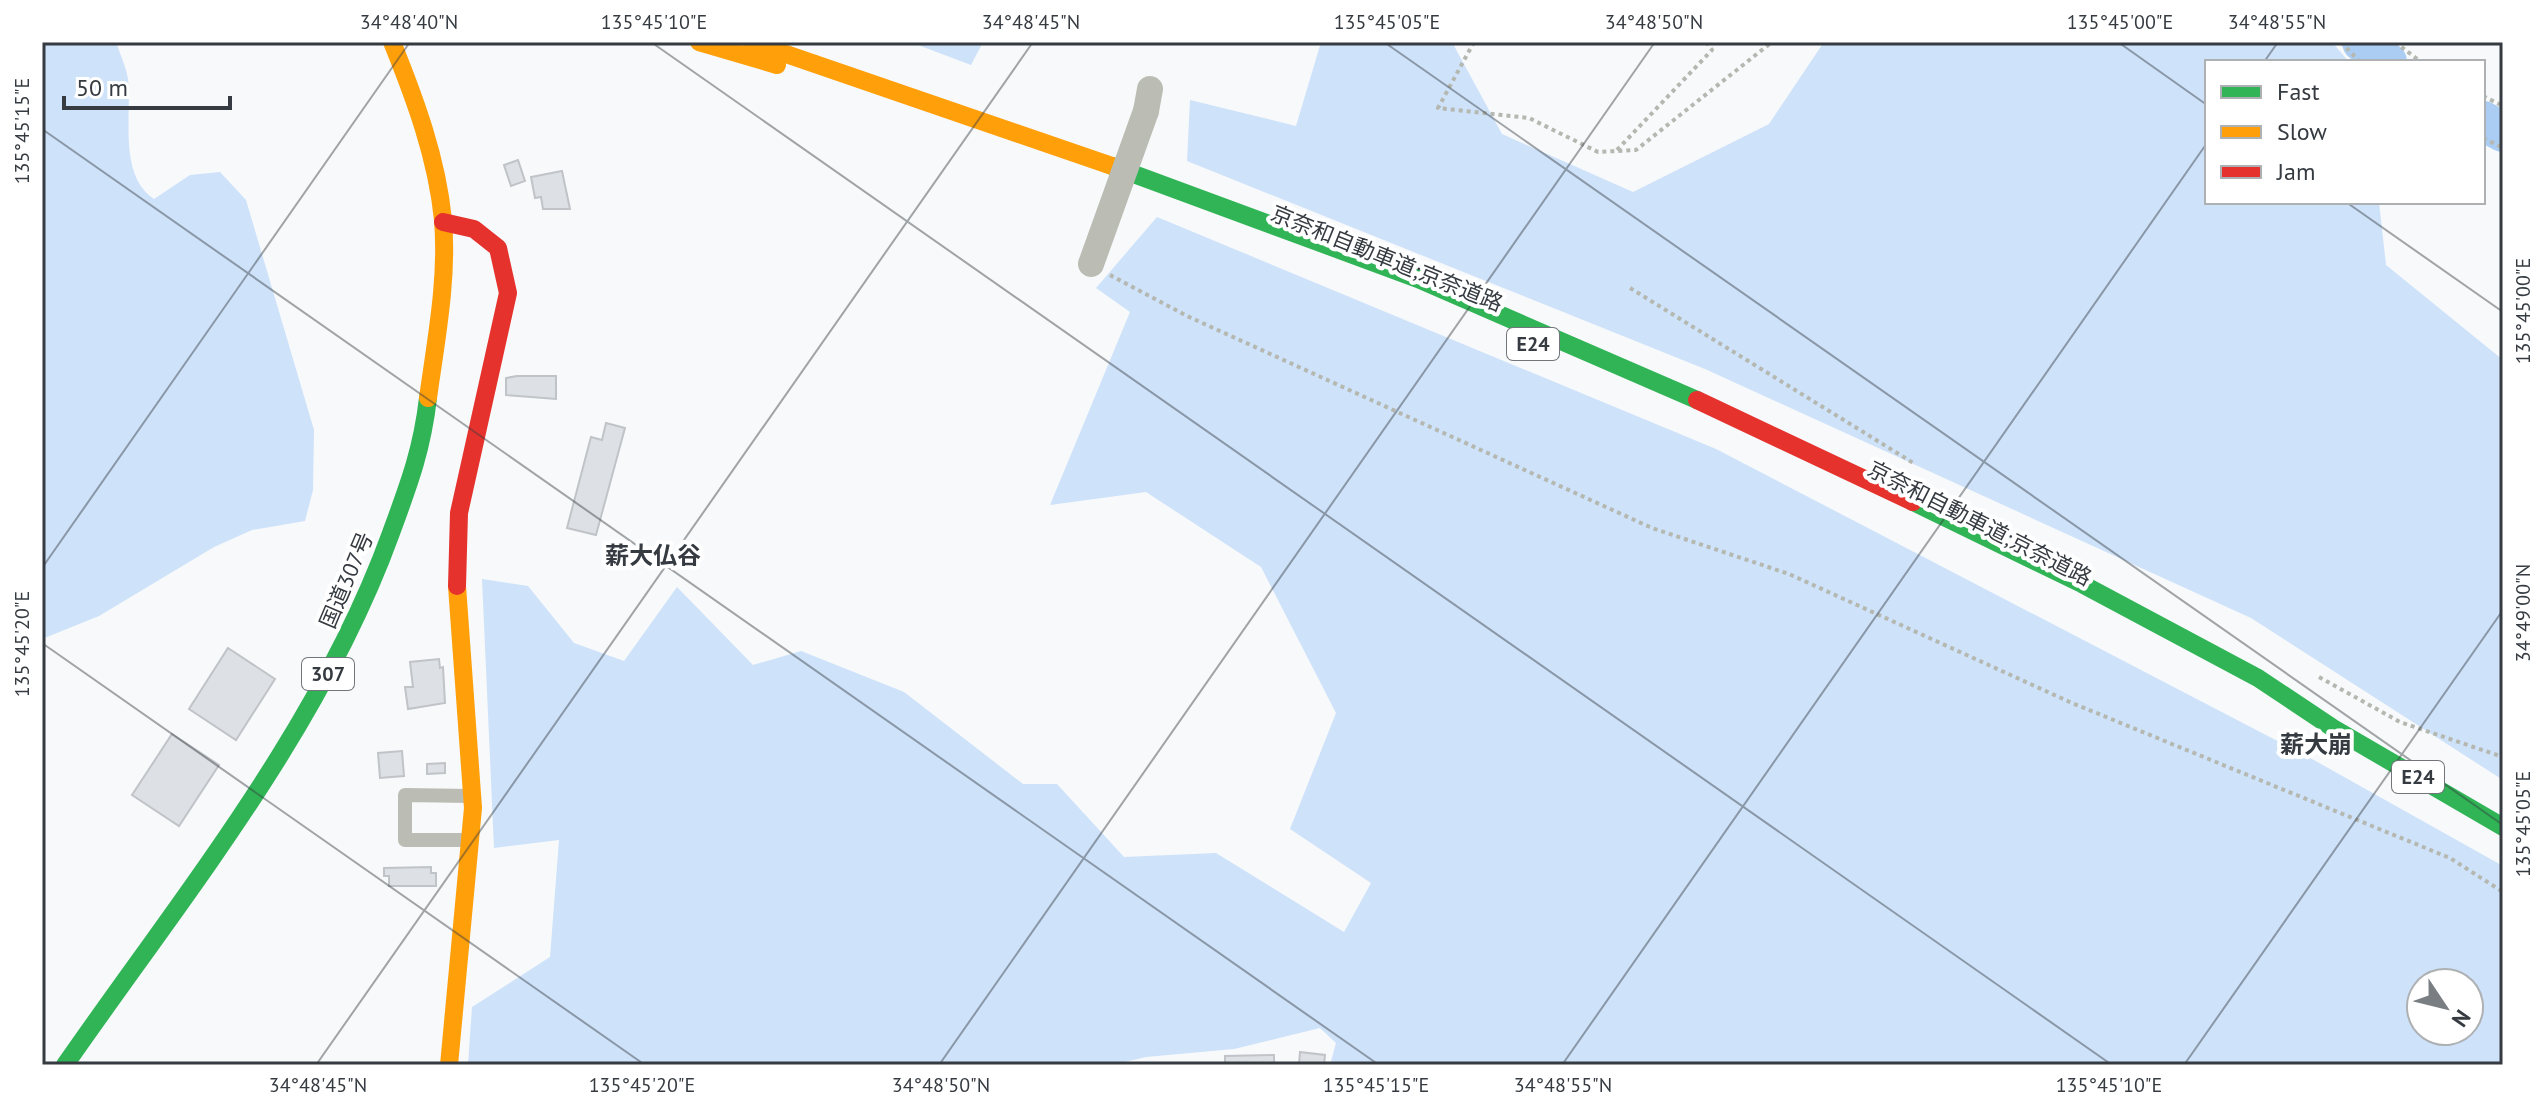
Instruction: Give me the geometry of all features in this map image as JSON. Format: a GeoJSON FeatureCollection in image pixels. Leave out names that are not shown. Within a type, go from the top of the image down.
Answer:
{"type":"FeatureCollection","features":[{"type":"Feature","properties":{"kind":"main road","name":"国道307号"},"geometry":{"type":"LineString","coordinates":[[65,1065],[270,771],[342,650],[383,555],[422,448],[443,282],[443,222],[437,178],[412,91],[392,42]]}},
{"type":"Feature","properties":{"kind":"main road","name":"京奈和自動車道;京奈道路"},"geometry":{"type":"LineString","coordinates":[[699,42],[777,65],[1173,201],[1414,293],[1681,406],[1856,487],[2333,728],[2503,827]]}},
{"type":"Feature","properties":{"kind":"main road","name":"京奈和自動車道;京奈道路"},"geometry":{"type":"LineString","coordinates":[[751,42],[1206,199],[1418,279],[1686,395],[2082,584],[2258,678],[2333,728]]}},
{"type":"Feature","properties":{"kind":"main road"},"geometry":{"type":"LineString","coordinates":[[443,222],[474,229],[498,248],[508,293],[496,357],[470,452],[459,513],[456,562],[473,796],[449,1065]]}},
{"type":"Feature","properties":{"kind":"street"},"geometry":{"type":"LineString","coordinates":[[1091,264],[1148,100]]}},
{"type":"Feature","properties":{"kind":"lane"},"geometry":{"type":"LineString","coordinates":[[470,840],[405,840],[405,795],[473,796]]}},
{"type":"Feature","properties":{"kind":"path"},"geometry":{"type":"LineString","coordinates":[[1474,42],[1438,108],[1529,118],[1598,152],[1636,150],[1772,42]]}},
{"type":"Feature","properties":{"kind":"path"},"geometry":{"type":"LineString","coordinates":[[1616,152],[1712,50],[1706,42]]}},
{"type":"Feature","properties":{"kind":"path"},"geometry":{"type":"LineString","coordinates":[[2341,42],[2358,60]]}},
{"type":"Feature","properties":{"kind":"path"},"geometry":{"type":"LineString","coordinates":[[2395,42],[2418,60]]}},
{"type":"Feature","properties":{"kind":"path"},"geometry":{"type":"LineString","coordinates":[[2485,97],[2503,106]]}},
{"type":"Feature","properties":{"kind":"path"},"geometry":{"type":"LineString","coordinates":[[2485,139],[2503,148]]}},
{"type":"Feature","properties":{"kind":"path"},"geometry":{"type":"LineString","coordinates":[[1091,264],[1187,316],[1652,528],[1789,574],[2072,703],[2450,858],[2503,892]]}},
{"type":"Feature","properties":{"kind":"shaded area"},"geometry":{"type":"Polygon","coordinates":[[[42,42],[116,42],[128,79],[131,160],[135,175],[154,199],[190,175],[220,172],[246,200],[314,430],[313,490],[305,521],[252,530],[214,547],[99,616],[42,639],[42,42]]]}},
{"type":"Feature","properties":{"kind":"shaded area"},"geometry":{"type":"Polygon","coordinates":[[[910,42],[983,42],[971,65],[910,42]]]}},
{"type":"Feature","properties":{"kind":"shaded area"},"geometry":{"type":"Polygon","coordinates":[[[1321,42],[1452,42],[1502,134],[1633,192],[1769,124],[1824,42],[2332,42],[2347,60],[2205,60],[2205,204],[2379,204],[2386,265],[2503,360],[2503,780],[2251,618],[1705,369],[1187,161],[1190,100],[1296,126],[1321,42]]]}},
{"type":"Feature","properties":{"kind":"shaded area"},"geometry":{"type":"Polygon","coordinates":[[[1157,217],[1716,449],[2312,759],[2503,866],[2503,1065],[1330,1065],[1336,1043],[1320,1028],[1234,1049],[1146,1057],[1112,1065],[468,1065],[472,1007],[550,957],[559,840],[494,848],[482,579],[528,586],[574,643],[624,661],[677,587],[753,665],[801,651],[904,692],[1023,784],[1057,784],[1124,857],[1216,853],[1344,932],[1371,883],[1290,829],[1336,713],[1261,567],[1146,492],[1050,505],[1130,312],[1096,288],[1157,217]]]}},
{"type":"Feature","properties":{"kind":"building"},"geometry":{"type":"Polygon","coordinates":[[[518,160],[525,181],[511,186],[504,165],[518,160]]]}},
{"type":"Feature","properties":{"kind":"building"},"geometry":{"type":"Polygon","coordinates":[[[562,171],[570,209],[543,209],[541,197],[535,198],[531,177],[562,171]]]}},
{"type":"Feature","properties":{"kind":"building"},"geometry":{"type":"Polygon","coordinates":[[[556,376],[556,399],[506,395],[506,378],[556,376]]]}},
{"type":"Feature","properties":{"kind":"building"},"geometry":{"type":"Polygon","coordinates":[[[606,423],[625,428],[596,535],[567,528],[591,437],[602,440],[606,423]]]}},
{"type":"Feature","properties":{"kind":"building"},"geometry":{"type":"Polygon","coordinates":[[[228,648],[275,679],[236,740],[189,709],[228,648]]]}},
{"type":"Feature","properties":{"kind":"building"},"geometry":{"type":"Polygon","coordinates":[[[439,659],[440,668],[443,667],[445,703],[408,709],[405,687],[413,687],[410,662],[439,659]]]}},
{"type":"Feature","properties":{"kind":"building"},"geometry":{"type":"Polygon","coordinates":[[[172,734],[219,765],[179,826],[132,795],[172,734]]]}},
{"type":"Feature","properties":{"kind":"building"},"geometry":{"type":"Polygon","coordinates":[[[402,751],[404,776],[380,778],[378,753],[402,751]]]}},
{"type":"Feature","properties":{"kind":"building"},"geometry":{"type":"Polygon","coordinates":[[[445,763],[445,773],[427,774],[427,764],[445,763]]]}},
{"type":"Feature","properties":{"kind":"building"},"geometry":{"type":"Polygon","coordinates":[[[431,867],[431,873],[436,873],[436,886],[389,886],[389,876],[384,876],[384,868],[431,867]]]}},
{"type":"Feature","properties":{"kind":"building"},"geometry":{"type":"Polygon","coordinates":[[[1300,1052],[1325,1055],[1324,1065],[1299,1065],[1300,1052]]]}},
{"type":"Feature","properties":{"kind":"building"},"geometry":{"type":"Polygon","coordinates":[[[1274,1055],[1274,1065],[1225,1065],[1225,1056],[1274,1055]]]}},
{"type":"Feature","properties":{"kind":"waterway"},"geometry":{"type":"LineString","coordinates":[[2362,42],[2384,60]]}},
{"type":"Feature","properties":{"kind":"waterway"},"geometry":{"type":"LineString","coordinates":[[2485,122],[2503,132]]}},
{"type":"Feature","properties":{"kind":"traffic: fast"},"geometry":{"type":"LineString","coordinates":[[1112,166],[1418,279],[1697,400]]}},
{"type":"Feature","properties":{"kind":"traffic: fast"},"geometry":{"type":"LineString","coordinates":[[65,1065],[246,809],[327,675],[361,605],[398,515],[418,451],[428,398]]}},
{"type":"Feature","properties":{"kind":"traffic: fast"},"geometry":{"type":"LineString","coordinates":[[1913,502],[2082,584],[2258,678],[2333,728],[2503,827]]}},
{"type":"Feature","properties":{"kind":"traffic: slow"},"geometry":{"type":"LineString","coordinates":[[392,42],[430,151],[443,220],[443,287],[428,398]]}},
{"type":"Feature","properties":{"kind":"traffic: slow"},"geometry":{"type":"LineString","coordinates":[[699,42],[777,65]]}},
{"type":"Feature","properties":{"kind":"traffic: slow"},"geometry":{"type":"LineString","coordinates":[[751,42],[1112,166]]}},
{"type":"Feature","properties":{"kind":"traffic: slow"},"geometry":{"type":"LineString","coordinates":[[449,1065],[473,808],[457,586]]}},
{"type":"Feature","properties":{"kind":"traffic: jam"},"geometry":{"type":"LineString","coordinates":[[443,222],[474,229],[498,248],[508,293],[459,513],[457,586]]}},
{"type":"Feature","properties":{"kind":"traffic: jam"},"geometry":{"type":"LineString","coordinates":[[1697,400],[1913,502]]}},
{"type":"Feature","properties":{"kind":"district","name":"薪大仏谷"},"geometry":{"type":"Point","coordinates":[653,555]}},
{"type":"Feature","properties":{"kind":"district","name":"薪大崩"},"geometry":{"type":"Point","coordinates":[2316,744]}}]}
